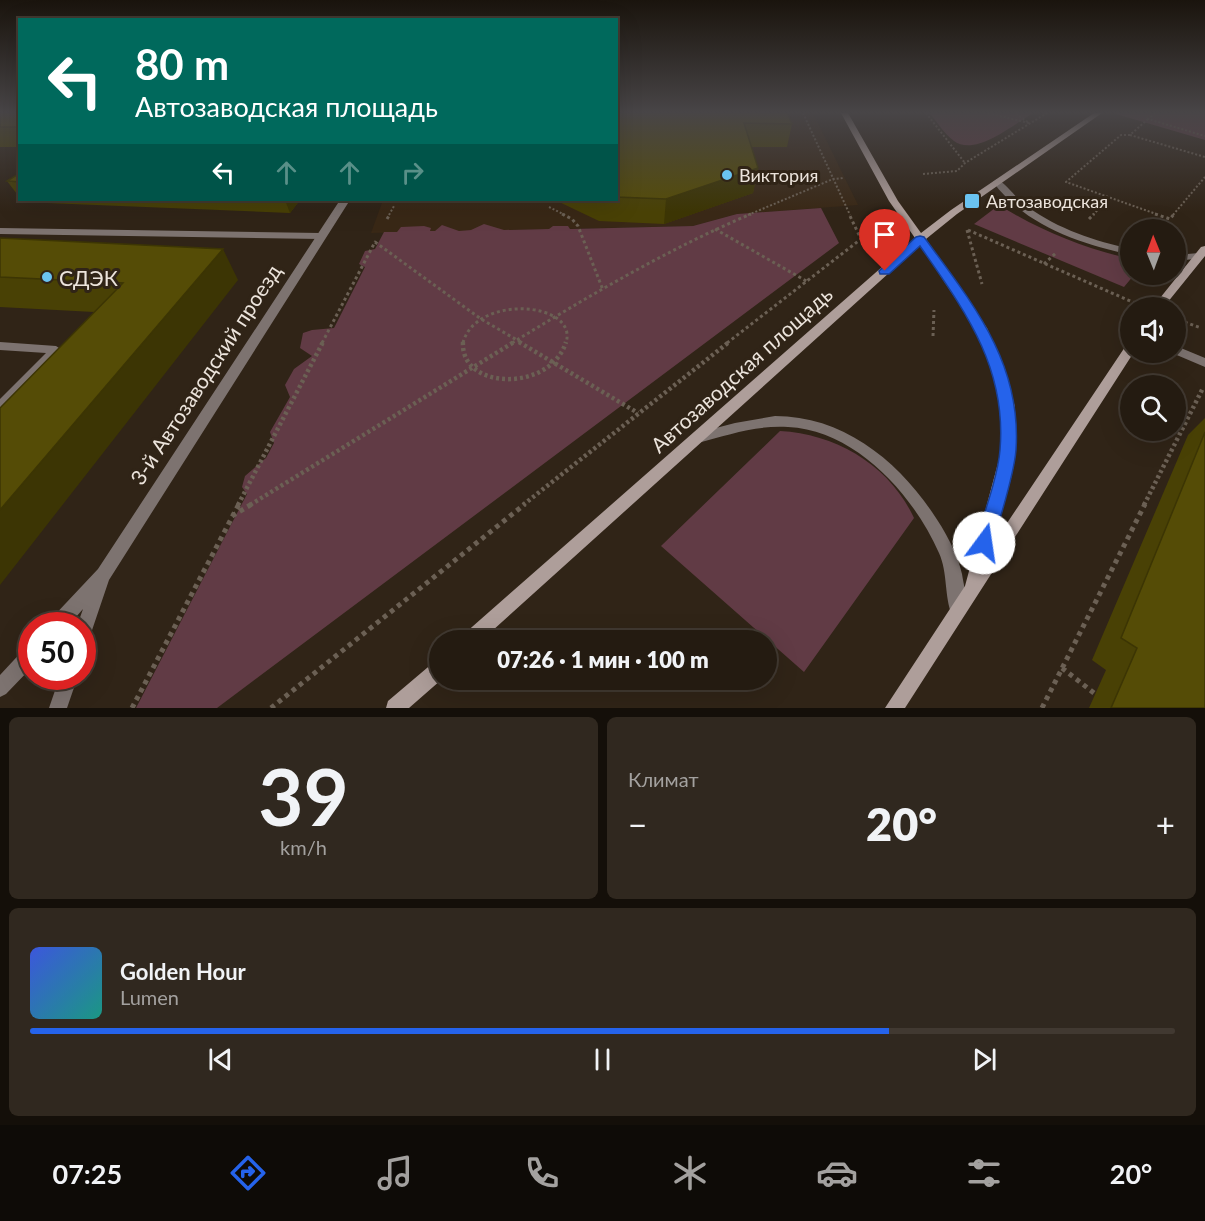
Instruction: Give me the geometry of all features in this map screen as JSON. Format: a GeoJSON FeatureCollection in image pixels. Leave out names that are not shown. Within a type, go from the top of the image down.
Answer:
{"type":"FeatureCollection","features":[{"type":"Feature","properties":{"kind":"main road"},"geometry":{"type":"LineString","coordinates":[[863,146],[894,201],[949,278],[981,328],[999,369],[1008,407],[1008,452],[972,589]]}},
{"type":"Feature","properties":{"kind":"main road","name":"Автозаводская площадь"},"geometry":{"type":"LineString","coordinates":[[481,630],[920,239],[954,212],[1049,146]]}},
{"type":"Feature","properties":{"kind":"main road"},"geometry":{"type":"LineString","coordinates":[[1166,297],[1202,252]]}},
{"type":"Feature","properties":{"kind":"main road"},"geometry":{"type":"LineString","coordinates":[[894,708],[1120,363]]}},
{"type":"Feature","properties":{"kind":"main road"},"geometry":{"type":"LineString","coordinates":[[394,708],[429,678]]}},
{"type":"Feature","properties":{"kind":"street"},"geometry":{"type":"LineString","coordinates":[[997,182],[1014,201],[1062,230],[1120,250]]}},
{"type":"Feature","properties":{"kind":"street","name":"3-й Автозаводский проезд"},"geometry":{"type":"LineString","coordinates":[[69,612],[104,574],[344,201]]}},
{"type":"Feature","properties":{"kind":"street"},"geometry":{"type":"LineString","coordinates":[[0,231],[320,236]]}},
{"type":"Feature","properties":{"kind":"street"},"geometry":{"type":"LineString","coordinates":[[1186,256],[1202,252]]}},
{"type":"Feature","properties":{"kind":"street"},"geometry":{"type":"LineString","coordinates":[[0,346],[56,350],[0,407]]}},
{"type":"Feature","properties":{"kind":"street"},"geometry":{"type":"LineString","coordinates":[[1186,354],[1205,363]]}},
{"type":"Feature","properties":{"kind":"street"},"geometry":{"type":"LineString","coordinates":[[698,438],[769,422],[800,423],[830,432],[860,448],[897,476],[914,496],[937,533],[951,562],[958,609]]}},
{"type":"Feature","properties":{"kind":"street","name":"3-й Автозаводский проезд"},"geometry":{"type":"LineString","coordinates":[[91,612],[104,574]]}},
{"type":"Feature","properties":{"kind":"street"},"geometry":{"type":"LineString","coordinates":[[0,688],[18,668]]}},
{"type":"Feature","properties":{"kind":"street"},"geometry":{"type":"LineString","coordinates":[[58,708],[64,690]]}},
{"type":"Feature","properties":{"kind":"path"},"geometry":{"type":"LineString","coordinates":[[271,708],[638,413],[861,239],[818,146]]}},
{"type":"Feature","properties":{"kind":"path"},"geometry":{"type":"LineString","coordinates":[[952,146],[965,163]]}},
{"type":"Feature","properties":{"kind":"path"},"geometry":{"type":"LineString","coordinates":[[923,174],[957,171],[965,163],[992,146]]}},
{"type":"Feature","properties":{"kind":"path"},"geometry":{"type":"LineString","coordinates":[[1107,146],[1066,182],[1170,219],[1205,177]]}},
{"type":"Feature","properties":{"kind":"path"},"geometry":{"type":"LineString","coordinates":[[1168,146],[1205,157]]}},
{"type":"Feature","properties":{"kind":"path"},"geometry":{"type":"LineString","coordinates":[[231,517],[555,317],[603,290],[715,229],[833,179],[844,178]]}},
{"type":"Feature","properties":{"kind":"path"},"geometry":{"type":"LineString","coordinates":[[387,219],[394,206]]}},
{"type":"Feature","properties":{"kind":"path"},"geometry":{"type":"LineString","coordinates":[[549,207],[572,219],[578,226],[603,290]]}},
{"type":"Feature","properties":{"kind":"path"},"geometry":{"type":"LineString","coordinates":[[715,229],[808,282]]}},
{"type":"Feature","properties":{"kind":"path"},"geometry":{"type":"LineString","coordinates":[[985,291],[967,230],[1121,297]]}},
{"type":"Feature","properties":{"kind":"path"},"geometry":{"type":"LineString","coordinates":[[132,708],[375,242],[481,319],[638,413]]}},
{"type":"Feature","properties":{"kind":"path"},"geometry":{"type":"LineString","coordinates":[[513,308],[535,309],[555,317],[563,326],[568,336],[567,347],[555,365],[537,375],[521,379],[488,376],[474,369],[466,360],[462,348],[464,336],[481,319],[497,311],[513,308]]}},
{"type":"Feature","properties":{"kind":"path"},"geometry":{"type":"LineString","coordinates":[[933,336],[934,310]]}},
{"type":"Feature","properties":{"kind":"path"},"geometry":{"type":"LineString","coordinates":[[1186,323],[1201,328]]}},
{"type":"Feature","properties":{"kind":"path"},"geometry":{"type":"LineString","coordinates":[[1042,708],[1203,388]]}},
{"type":"Feature","properties":{"kind":"path"},"geometry":{"type":"LineString","coordinates":[[1062,668],[1094,693]]}},
{"type":"Feature","properties":{"kind":"shaded area"},"geometry":{"type":"Polygon","coordinates":[[[618,146],[829,146],[858,205],[737,214],[693,226],[371,233],[383,201],[618,201],[618,146]]]}},
{"type":"Feature","properties":{"kind":"shaded area"},"geometry":{"type":"Polygon","coordinates":[[[999,205],[1063,238],[1120,256],[1120,285],[1126,285],[1124,287],[974,224],[999,205]]]}},
{"type":"Feature","properties":{"kind":"shaded area"},"geometry":{"type":"Polygon","coordinates":[[[821,208],[839,243],[217,708],[136,708],[247,494],[242,487],[245,476],[266,458],[274,443],[270,432],[290,397],[285,385],[294,369],[312,356],[300,348],[303,333],[334,328],[365,267],[359,264],[365,251],[375,249],[384,232],[397,232],[401,227],[424,226],[431,228],[430,231],[435,231],[442,225],[459,231],[471,230],[484,224],[504,230],[549,229],[553,226],[568,226],[570,229],[693,226],[737,214],[821,208]]]}},
{"type":"Feature","properties":{"kind":"shaded area"},"geometry":{"type":"Polygon","coordinates":[[[780,431],[801,433],[822,439],[859,456],[891,483],[904,499],[914,518],[804,672],[777,648],[777,630],[756,630],[661,546],[780,431]]]}},
{"type":"Feature","properties":{"kind":"building"},"geometry":{"type":"Polygon","coordinates":[[[618,146],[751,146],[758,168],[666,199],[618,197],[618,146]]]}},
{"type":"Feature","properties":{"kind":"building"},"geometry":{"type":"Polygon","coordinates":[[[18,174],[18,182],[7,181],[18,174]]]}},
{"type":"Feature","properties":{"kind":"building"},"geometry":{"type":"Polygon","coordinates":[[[0,238],[223,249],[0,510],[0,408],[123,283],[0,277],[0,238]]]}},
{"type":"Feature","properties":{"kind":"building"},"geometry":{"type":"Polygon","coordinates":[[[1205,432],[1205,708],[1111,708],[1137,648],[1121,638],[1205,432]]]}},
{"type":"Feature","properties":{"kind":"place","name":"Виктория"},"geometry":{"type":"Point","coordinates":[727,175]}},
{"type":"Feature","properties":{"kind":"place","name":"Автозаводская"},"geometry":{"type":"Point","coordinates":[972,201]}},
{"type":"Feature","properties":{"kind":"place","name":"СДЭК"},"geometry":{"type":"Point","coordinates":[47,277]}},
{"type":"Feature","properties":{"kind":"route"},"geometry":{"type":"LineString","coordinates":[[885,271],[920,239],[969,308],[981,328],[999,369],[1008,407],[1008,452],[984,543]]}}]}
